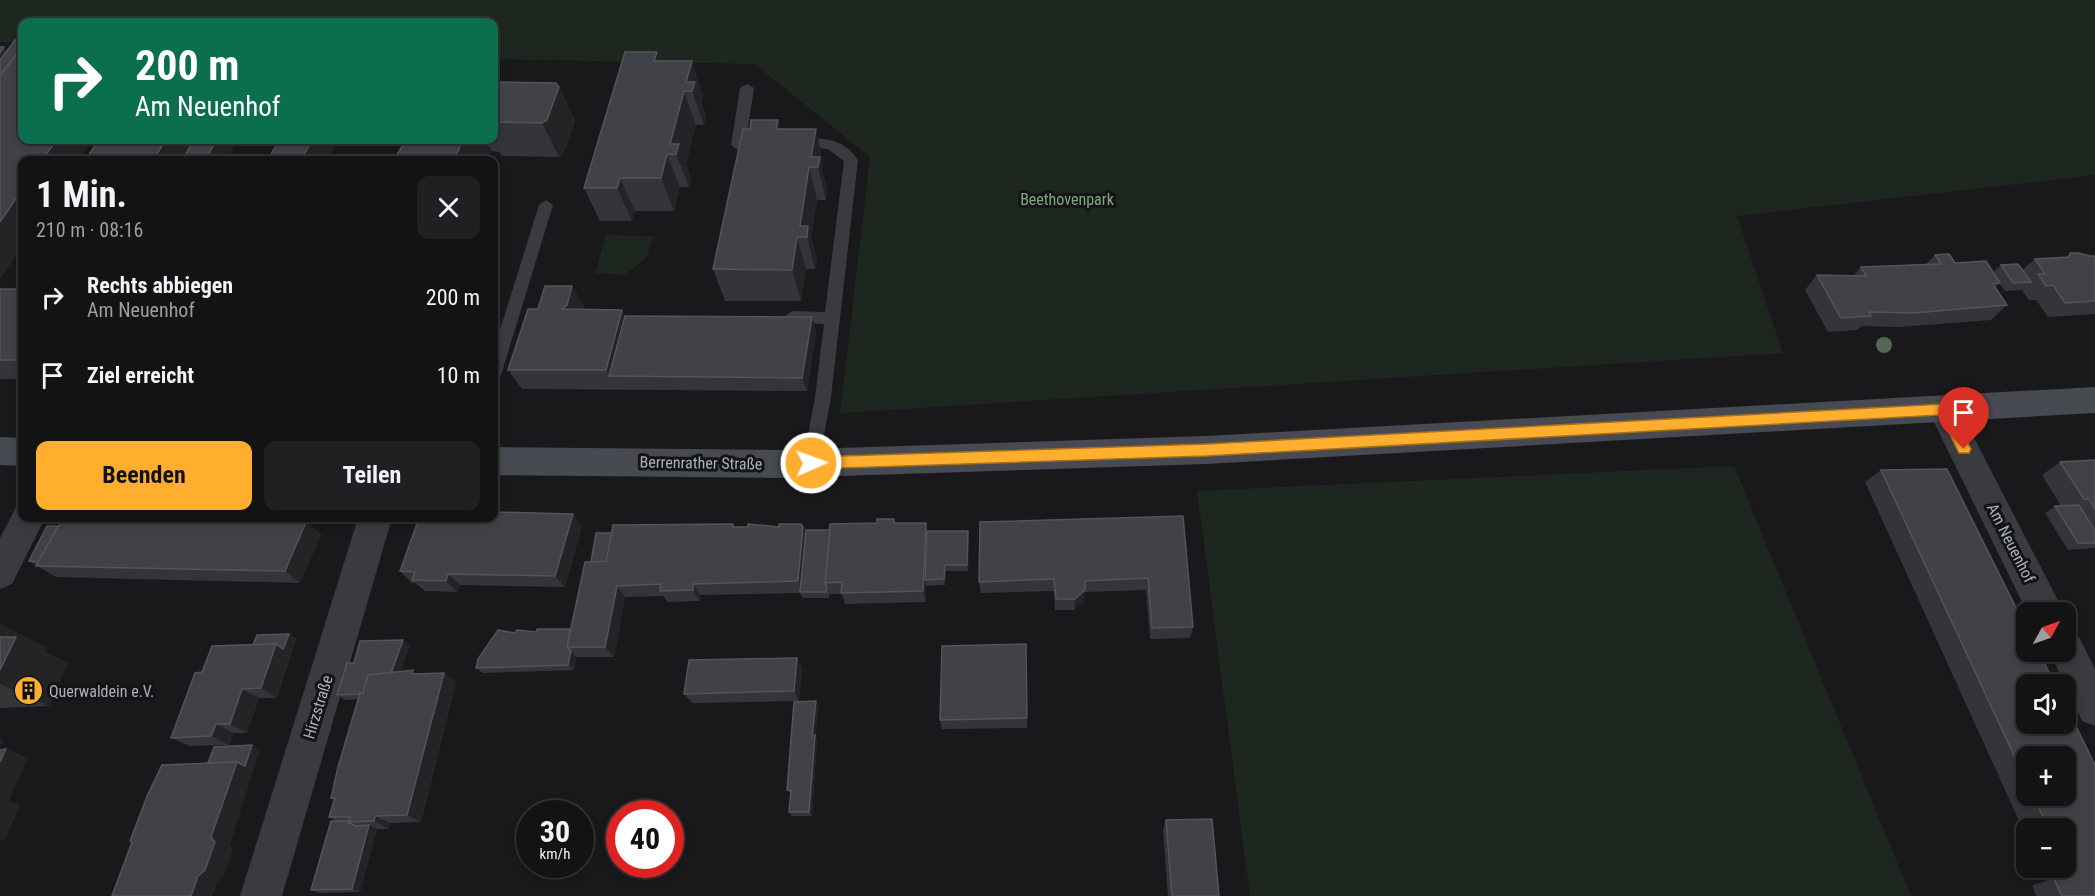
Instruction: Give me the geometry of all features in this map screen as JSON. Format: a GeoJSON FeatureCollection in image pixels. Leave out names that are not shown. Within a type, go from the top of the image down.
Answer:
{"type":"FeatureCollection","features":[{"type":"Feature","properties":{"kind":"street","name":"Berrenrather Straße"},"geometry":{"type":"LineString","coordinates":[[498,461],[811,463],[1206,450],[2095,400]]}},
{"type":"Feature","properties":{"kind":"street","name":"Am Neuenhof"},"geometry":{"type":"LineString","coordinates":[[1944,410],[2041,602]]}},
{"type":"Feature","properties":{"kind":"street"},"geometry":{"type":"LineString","coordinates":[[0,573],[26,522]]}},
{"type":"Feature","properties":{"kind":"street","name":"Hirzstraße"},"geometry":{"type":"LineString","coordinates":[[261,896],[374,522]]}},
{"type":"Feature","properties":{"kind":"street"},"geometry":{"type":"LineString","coordinates":[[2072,662],[2095,708]]}},
{"type":"Feature","properties":{"kind":"lane"},"geometry":{"type":"LineString","coordinates":[[747,88],[738,145],[824,142],[846,152],[851,160],[823,397],[811,463]]}},
{"type":"Feature","properties":{"kind":"lane"},"geometry":{"type":"LineString","coordinates":[[498,359],[546,206]]}},
{"type":"Feature","properties":{"kind":"lane"},"geometry":{"type":"LineString","coordinates":[[779,317],[833,318]]}},
{"type":"Feature","properties":{"kind":"green space","name":"Beethovenpark"},"geometry":{"type":"Polygon","coordinates":[[[0,0],[2095,0],[2095,175],[1737,216],[1783,353],[840,413],[870,157],[755,64],[498,59],[498,18],[18,18],[18,42],[0,42],[0,0]]]}},
{"type":"Feature","properties":{"kind":"green space"},"geometry":{"type":"Polygon","coordinates":[[[606,235],[654,236],[646,258],[625,275],[595,273],[606,235]]]}},
{"type":"Feature","properties":{"kind":"green space"},"geometry":{"type":"Polygon","coordinates":[[[1734,466],[1911,896],[1250,896],[1197,491],[1734,466]]]}},
{"type":"Feature","properties":{"kind":"building"},"geometry":{"type":"Polygon","coordinates":[[[15,40],[18,40],[18,52],[0,76],[0,60],[15,40]]]}},
{"type":"Feature","properties":{"kind":"building"},"geometry":{"type":"Polygon","coordinates":[[[18,52],[18,144],[54,144],[45,156],[18,156],[18,196],[0,222],[0,76],[18,52]]]}},
{"type":"Feature","properties":{"kind":"building"},"geometry":{"type":"Polygon","coordinates":[[[625,52],[657,52],[654,61],[692,61],[686,82],[695,82],[692,91],[684,91],[670,144],[679,144],[676,154],[667,154],[661,178],[620,178],[617,188],[584,188],[625,52]]]}},
{"type":"Feature","properties":{"kind":"building"},"geometry":{"type":"Polygon","coordinates":[[[498,82],[556,83],[559,87],[547,120],[542,123],[498,122],[498,82]]]}},
{"type":"Feature","properties":{"kind":"building"},"geometry":{"type":"Polygon","coordinates":[[[751,120],[778,120],[776,129],[816,129],[811,157],[820,157],[818,167],[809,167],[800,226],[808,226],[807,237],[797,237],[792,270],[713,269],[743,129],[750,129],[751,120]]]}},
{"type":"Feature","properties":{"kind":"building"},"geometry":{"type":"Polygon","coordinates":[[[96,144],[163,144],[156,156],[88,156],[96,144]]]}},
{"type":"Feature","properties":{"kind":"building"},"geometry":{"type":"Polygon","coordinates":[[[192,144],[215,144],[207,156],[184,156],[192,144]]]}},
{"type":"Feature","properties":{"kind":"building"},"geometry":{"type":"Polygon","coordinates":[[[277,144],[310,144],[303,156],[270,156],[277,144]]]}},
{"type":"Feature","properties":{"kind":"building"},"geometry":{"type":"Polygon","coordinates":[[[403,144],[461,144],[456,156],[396,156],[403,144]]]}},
{"type":"Feature","properties":{"kind":"building"},"geometry":{"type":"Polygon","coordinates":[[[2070,253],[2095,256],[2095,301],[2065,303],[2053,285],[2046,286],[2038,274],[2045,274],[2035,259],[2069,257],[2070,253]]]}},
{"type":"Feature","properties":{"kind":"building"},"geometry":{"type":"Polygon","coordinates":[[[1949,254],[1955,263],[1986,261],[2000,283],[1993,284],[2007,305],[1913,313],[1869,312],[1871,316],[1841,318],[1817,275],[1866,276],[1861,267],[1941,264],[1935,255],[1949,254]]]}},
{"type":"Feature","properties":{"kind":"building"},"geometry":{"type":"Polygon","coordinates":[[[2018,264],[2031,282],[2013,283],[2001,265],[2018,264]]]}},
{"type":"Feature","properties":{"kind":"building"},"geometry":{"type":"Polygon","coordinates":[[[545,286],[572,286],[567,305],[562,309],[622,310],[606,370],[508,370],[528,309],[538,309],[545,286]]]}},
{"type":"Feature","properties":{"kind":"building"},"geometry":{"type":"Polygon","coordinates":[[[0,289],[18,289],[18,360],[0,360],[0,289]]]}},
{"type":"Feature","properties":{"kind":"building"},"geometry":{"type":"Polygon","coordinates":[[[625,316],[812,317],[802,378],[609,376],[625,316]]]}},
{"type":"Feature","properties":{"kind":"building"},"geometry":{"type":"Polygon","coordinates":[[[2095,460],[2095,509],[2089,499],[2084,499],[2060,462],[2095,460]]]}},
{"type":"Feature","properties":{"kind":"building"},"geometry":{"type":"Polygon","coordinates":[[[1947,469],[2016,608],[2016,662],[2044,662],[2050,674],[2016,674],[2016,734],[2076,734],[2076,726],[2095,765],[2095,896],[2062,896],[2054,879],[2076,878],[2076,818],[2043,818],[2038,806],[2076,806],[2076,746],[2016,746],[2016,760],[1881,470],[1947,469]]]}},
{"type":"Feature","properties":{"kind":"building"},"geometry":{"type":"Polygon","coordinates":[[[2079,505],[2095,531],[2095,543],[2078,543],[2055,506],[2079,505]]]}},
{"type":"Feature","properties":{"kind":"building"},"geometry":{"type":"Polygon","coordinates":[[[498,512],[573,514],[555,576],[448,574],[446,581],[412,580],[415,572],[400,571],[418,522],[498,522],[498,512]]]}},
{"type":"Feature","properties":{"kind":"building"},"geometry":{"type":"Polygon","coordinates":[[[1183,516],[1193,627],[1152,628],[1148,578],[1085,581],[1085,590],[1075,599],[1056,599],[1054,579],[979,582],[980,522],[1183,516]]]}},
{"type":"Feature","properties":{"kind":"building"},"geometry":{"type":"Polygon","coordinates":[[[877,519],[894,519],[894,523],[926,523],[923,591],[841,593],[842,582],[825,583],[830,524],[877,523],[877,519]]]}},
{"type":"Feature","properties":{"kind":"building"},"geometry":{"type":"Polygon","coordinates":[[[61,522],[306,522],[285,571],[36,566],[61,522]]]}},
{"type":"Feature","properties":{"kind":"building"},"geometry":{"type":"Polygon","coordinates":[[[733,524],[733,527],[748,527],[748,524],[779,527],[779,524],[801,524],[803,527],[798,581],[693,584],[693,590],[660,591],[661,584],[617,586],[605,647],[567,647],[585,562],[606,561],[613,525],[733,524]]]}},
{"type":"Feature","properties":{"kind":"building"},"geometry":{"type":"Polygon","coordinates":[[[47,526],[58,526],[38,562],[29,561],[47,526]]]}},
{"type":"Feature","properties":{"kind":"building"},"geometry":{"type":"Polygon","coordinates":[[[806,530],[830,530],[826,592],[800,592],[806,530]]]}},
{"type":"Feature","properties":{"kind":"building"},"geometry":{"type":"Polygon","coordinates":[[[927,531],[968,531],[967,565],[945,565],[944,579],[925,580],[927,531]]]}},
{"type":"Feature","properties":{"kind":"building"},"geometry":{"type":"Polygon","coordinates":[[[596,533],[612,533],[606,561],[591,562],[596,533]]]}},
{"type":"Feature","properties":{"kind":"building"},"geometry":{"type":"Polygon","coordinates":[[[537,629],[570,629],[567,647],[571,651],[568,665],[476,668],[478,659],[498,630],[515,633],[517,630],[536,632],[537,629]]]}},
{"type":"Feature","properties":{"kind":"building"},"geometry":{"type":"Polygon","coordinates":[[[289,634],[283,649],[276,644],[253,645],[257,635],[289,634]]]}},
{"type":"Feature","properties":{"kind":"building"},"geometry":{"type":"Polygon","coordinates":[[[0,637],[16,637],[0,670],[0,637]]]}},
{"type":"Feature","properties":{"kind":"building"},"geometry":{"type":"Polygon","coordinates":[[[403,640],[391,673],[368,675],[363,693],[337,695],[347,663],[354,663],[360,641],[403,640]]]}},
{"type":"Feature","properties":{"kind":"building"},"geometry":{"type":"Polygon","coordinates":[[[276,644],[261,688],[242,689],[230,724],[216,724],[211,736],[171,738],[195,673],[202,672],[212,646],[276,644]]]}},
{"type":"Feature","properties":{"kind":"building"},"geometry":{"type":"Polygon","coordinates":[[[1026,644],[1027,718],[940,720],[942,646],[1026,644]]]}},
{"type":"Feature","properties":{"kind":"building"},"geometry":{"type":"Polygon","coordinates":[[[797,658],[794,691],[684,694],[689,660],[797,658]]]}},
{"type":"Feature","properties":{"kind":"building"},"geometry":{"type":"Polygon","coordinates":[[[413,670],[412,674],[444,673],[407,815],[375,816],[374,821],[348,822],[350,817],[329,817],[335,798],[331,798],[338,767],[360,693],[363,693],[368,675],[413,670]]]}},
{"type":"Feature","properties":{"kind":"building"},"geometry":{"type":"Polygon","coordinates":[[[816,701],[809,812],[789,812],[791,790],[787,790],[794,702],[816,701]]]}},
{"type":"Feature","properties":{"kind":"building"},"geometry":{"type":"Polygon","coordinates":[[[252,745],[245,766],[237,762],[208,763],[214,747],[252,745]]]}},
{"type":"Feature","properties":{"kind":"building"},"geometry":{"type":"Polygon","coordinates":[[[6,749],[0,762],[0,750],[6,749]]]}},
{"type":"Feature","properties":{"kind":"building"},"geometry":{"type":"Polygon","coordinates":[[[237,762],[211,837],[215,842],[205,870],[198,876],[191,896],[112,896],[132,842],[130,841],[162,765],[237,762]]]}},
{"type":"Feature","properties":{"kind":"building"},"geometry":{"type":"Polygon","coordinates":[[[1212,819],[1219,896],[1172,896],[1166,820],[1212,819]]]}},
{"type":"Feature","properties":{"kind":"building"},"geometry":{"type":"Polygon","coordinates":[[[331,821],[348,821],[355,826],[369,825],[352,889],[311,890],[331,821]]]}},
{"type":"Feature","properties":{"kind":"place","name":"Querwaldein e.V."},"geometry":{"type":"Point","coordinates":[28,691]}},
{"type":"Feature","properties":{"kind":"route"},"geometry":{"type":"LineString","coordinates":[[811,463],[1206,450],[1944,410],[1964,449]]}}]}
